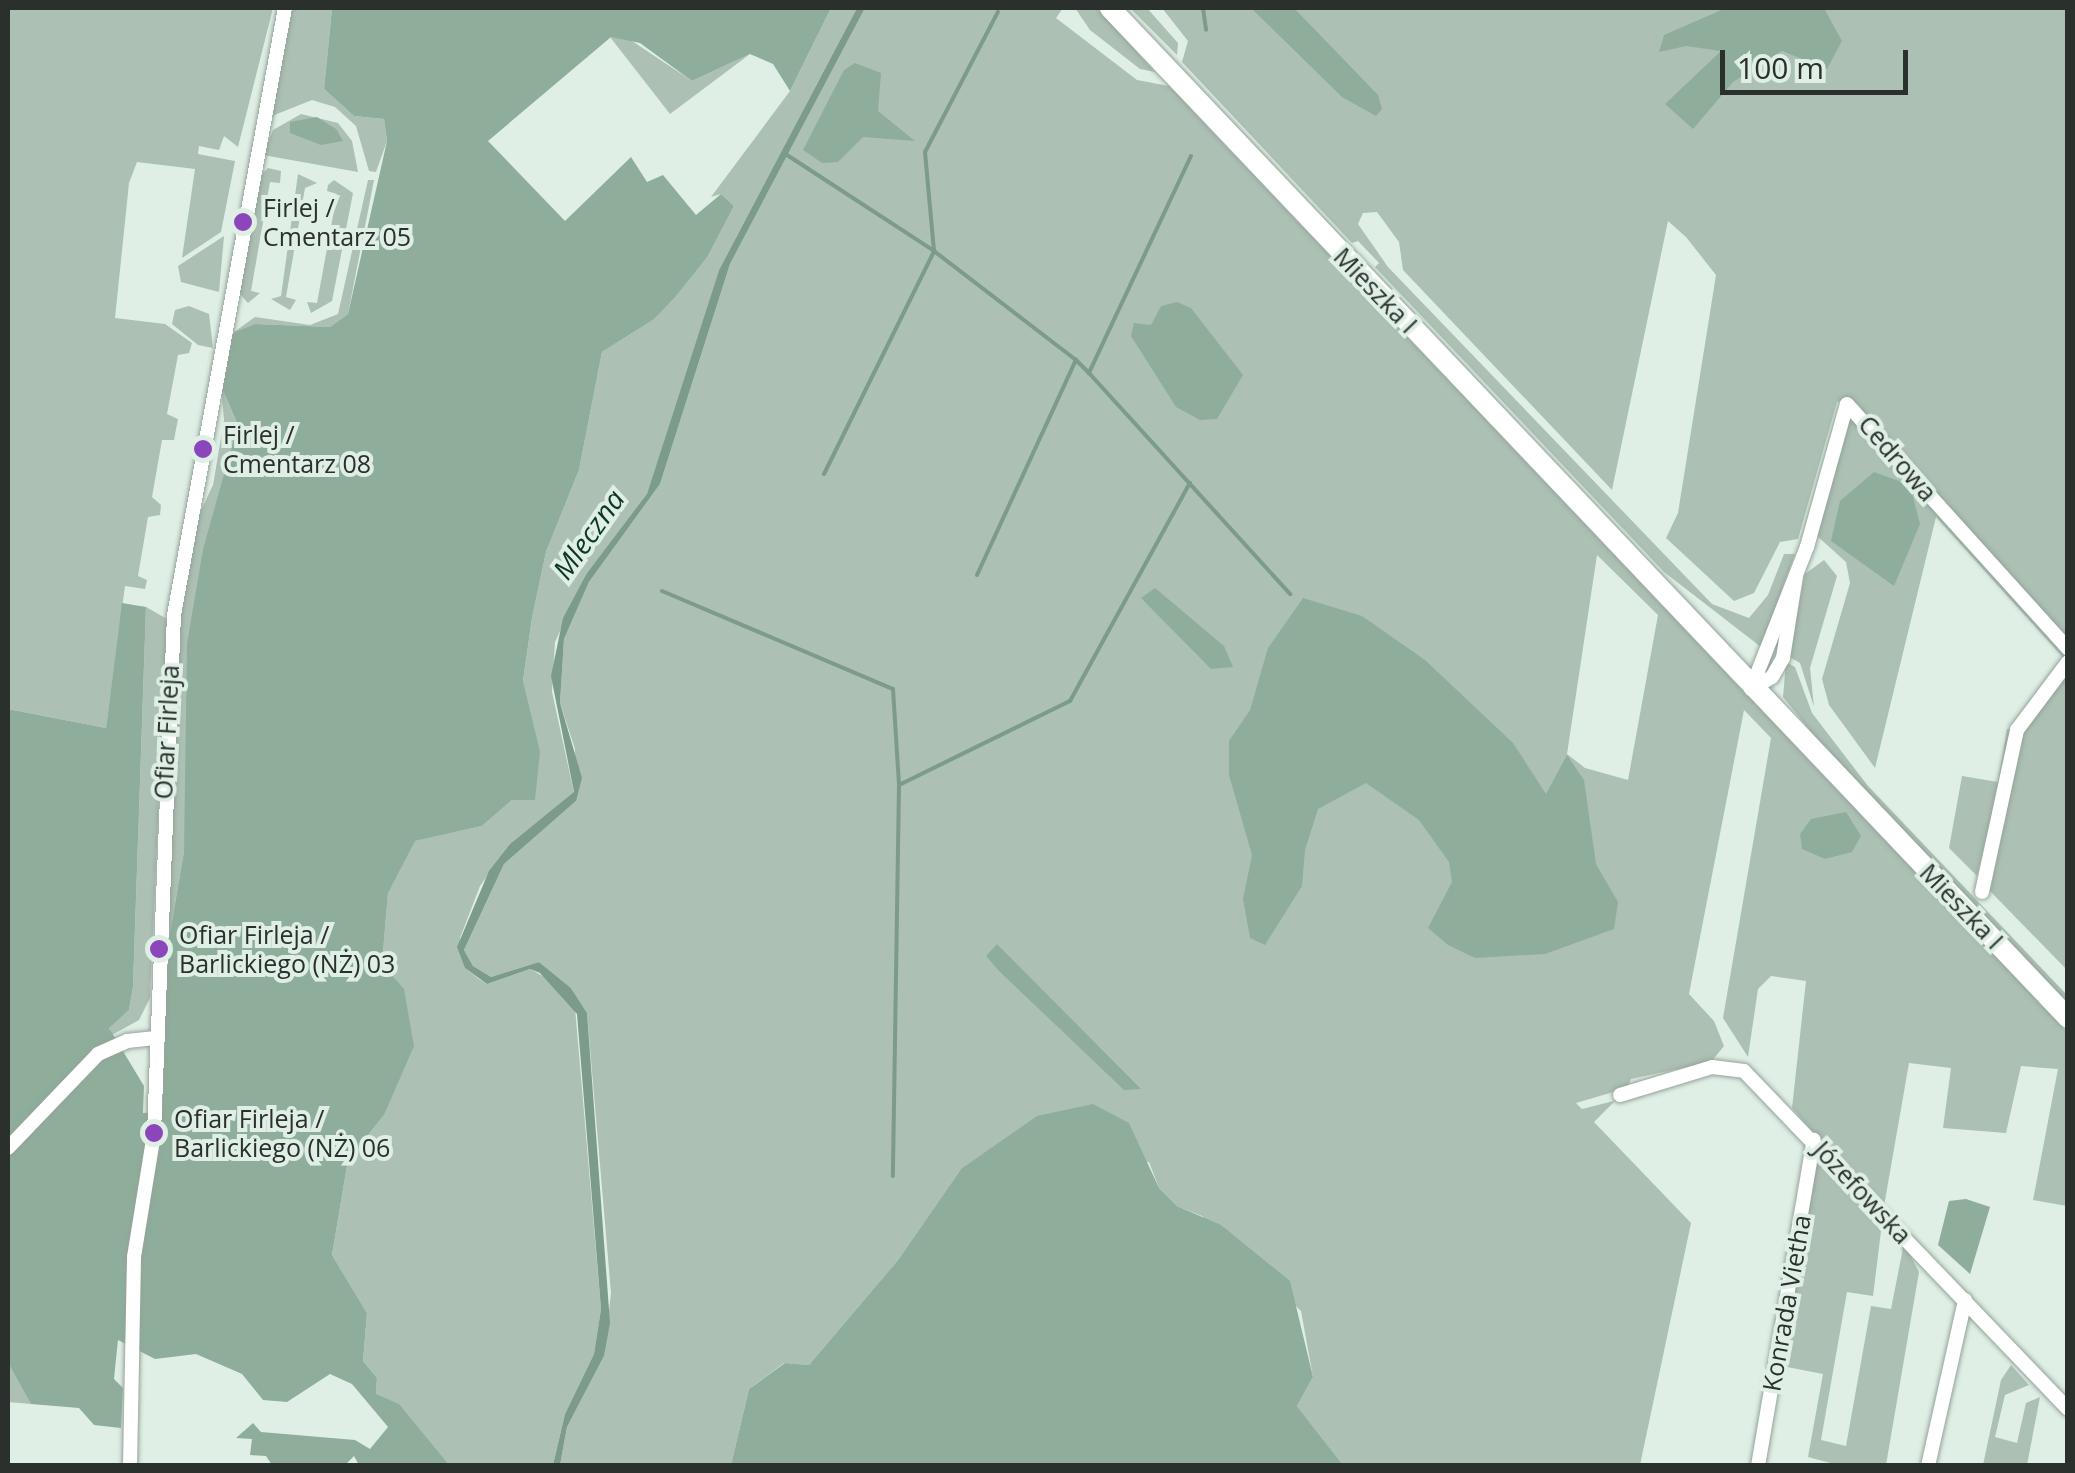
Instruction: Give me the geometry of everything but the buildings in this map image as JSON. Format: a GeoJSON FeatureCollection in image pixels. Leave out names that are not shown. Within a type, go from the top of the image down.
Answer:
{"type":"FeatureCollection","features":[{"type":"Feature","properties":{"kind":"street","name":"Ofiar Firleja"},"geometry":{"type":"LineString","coordinates":[[130,1466],[134,1257],[154,1133],[174,615],[284,8]]}},
{"type":"Feature","properties":{"kind":"street","name":"Mieszka I"},"geometry":{"type":"LineString","coordinates":[[1110,8],[1644,571],[1758,676]]}},
{"type":"Feature","properties":{"kind":"street","name":"Cedrowa"},"geometry":{"type":"LineString","coordinates":[[1758,676],[1796,576],[1847,404],[2068,650]]}},
{"type":"Feature","properties":{"kind":"street","name":"Mieszka I"},"geometry":{"type":"LineString","coordinates":[[1644,571],[1758,676],[1821,744],[1855,795],[2068,1018]]}},
{"type":"Feature","properties":{"kind":"street","name":"Cedrowa"},"geometry":{"type":"LineString","coordinates":[[1758,676],[1784,658],[1796,576]]}},
{"type":"Feature","properties":{"kind":"street"},"geometry":{"type":"LineString","coordinates":[[1982,892],[2017,730],[2068,662]]}},
{"type":"Feature","properties":{"kind":"street"},"geometry":{"type":"LineString","coordinates":[[8,1148],[98,1054],[127,1041],[158,1038]]}},
{"type":"Feature","properties":{"kind":"street"},"geometry":{"type":"LineString","coordinates":[[127,1041],[156,1060]]}},
{"type":"Feature","properties":{"kind":"street","name":"Józefowska"},"geometry":{"type":"LineString","coordinates":[[1620,1095],[1712,1066],[1733,1068],[1751,1076],[2068,1409]]}},
{"type":"Feature","properties":{"kind":"street","name":"Konrada Vietha"},"geometry":{"type":"LineString","coordinates":[[1758,1466],[1814,1140]]}},
{"type":"Feature","properties":{"kind":"street"},"geometry":{"type":"LineString","coordinates":[[1928,1466],[1964,1300]]}},
{"type":"Feature","properties":{"kind":"shaded area"},"geometry":{"type":"Polygon","coordinates":[[[8,8],[273,8],[238,147],[224,136],[219,150],[199,146],[198,154],[235,161],[221,232],[182,258],[195,169],[137,162],[129,183],[115,318],[165,324],[192,343],[189,353],[178,355],[167,414],[178,419],[174,440],[162,440],[152,497],[161,505],[160,515],[148,517],[138,576],[147,580],[145,589],[125,586],[106,728],[8,709],[8,8]]]}},
{"type":"Feature","properties":{"kind":"shaded area"},"geometry":{"type":"Polygon","coordinates":[[[292,8],[332,8],[324,89],[354,116],[384,119],[387,141],[376,172],[369,171],[356,126],[335,107],[312,100],[272,116],[292,8]]]}},
{"type":"Feature","properties":{"kind":"shaded area"},"geometry":{"type":"Polygon","coordinates":[[[332,8],[831,8],[790,91],[773,64],[750,54],[692,81],[640,43],[611,37],[488,141],[565,221],[631,157],[647,182],[663,175],[696,215],[721,194],[734,206],[708,256],[675,297],[653,320],[602,352],[579,470],[546,552],[532,618],[523,681],[540,752],[535,800],[512,800],[482,826],[415,841],[388,893],[382,964],[404,989],[414,1046],[384,1115],[348,1160],[332,1255],[367,1313],[363,1361],[377,1378],[376,1394],[399,1404],[449,1465],[359,1465],[354,1456],[345,1465],[272,1465],[266,1456],[250,1455],[252,1439],[236,1438],[253,1423],[261,1432],[355,1440],[370,1449],[388,1427],[352,1384],[330,1374],[287,1402],[263,1400],[242,1374],[196,1354],[155,1359],[118,1340],[114,1379],[123,1388],[121,1428],[94,1425],[79,1408],[31,1404],[8,1362],[8,709],[106,728],[122,603],[146,607],[133,987],[129,1010],[109,1028],[144,1086],[143,1113],[162,1112],[168,945],[184,851],[187,644],[203,549],[238,425],[221,386],[227,348],[234,332],[255,324],[330,327],[348,314],[387,141],[384,119],[354,116],[324,89],[332,8]]]}},
{"type":"Feature","properties":{"kind":"shaded area"},"geometry":{"type":"Polygon","coordinates":[[[831,8],[857,8],[719,270],[647,495],[587,573],[555,642],[552,692],[574,793],[510,844],[480,886],[460,938],[465,968],[487,984],[530,969],[552,981],[575,1008],[601,1309],[594,1354],[565,1414],[553,1465],[449,1465],[376,1394],[377,1378],[363,1361],[367,1313],[332,1255],[348,1160],[384,1115],[404,990],[382,964],[388,892],[414,841],[482,826],[512,800],[534,800],[523,681],[532,618],[546,552],[579,470],[602,352],[653,320],[708,256],[734,206],[721,194],[711,197],[790,91],[831,8]]]}},
{"type":"Feature","properties":{"kind":"shaded area"},"geometry":{"type":"Polygon","coordinates":[[[857,8],[865,8],[730,264],[660,484],[589,582],[564,639],[560,703],[582,778],[576,801],[504,864],[464,950],[473,966],[491,977],[539,962],[571,988],[587,1013],[610,1323],[604,1356],[567,1427],[560,1465],[553,1465],[565,1414],[594,1354],[601,1309],[577,1014],[540,973],[530,969],[487,984],[465,968],[457,947],[489,871],[510,844],[574,792],[551,676],[563,618],[587,573],[647,494],[719,270],[857,8]]]}},
{"type":"Feature","properties":{"kind":"shaded area"},"geometry":{"type":"Polygon","coordinates":[[[865,8],[1063,8],[1056,18],[1137,80],[1169,86],[2067,1032],[2067,1206],[2033,1200],[2058,1069],[2021,1066],[2006,1133],[1943,1128],[1951,1068],[1909,1063],[1883,1212],[1792,1108],[1806,981],[1771,976],[1758,989],[1748,1057],[1723,1018],[1771,738],[1744,710],[1689,994],[1714,1021],[1724,1046],[1711,1062],[1631,1079],[1627,1088],[1576,1103],[1582,1109],[1641,1094],[1615,1101],[1594,1122],[1691,1223],[1640,1465],[1343,1465],[1297,1406],[1313,1377],[1301,1311],[1202,1216],[1177,1206],[1159,1188],[1149,1162],[961,1169],[898,1260],[809,1365],[784,1363],[749,1389],[731,1465],[560,1465],[567,1427],[604,1356],[611,1293],[587,1013],[571,988],[539,962],[491,977],[473,966],[464,950],[504,864],[576,801],[575,749],[560,703],[564,639],[589,582],[660,484],[730,264],[865,8]],[[1597,555],[1567,754],[1585,768],[1628,780],[1658,615],[1597,555]]]}},
{"type":"Feature","properties":{"kind":"shaded area"},"geometry":{"type":"Polygon","coordinates":[[[1075,8],[1097,8],[1155,72],[1140,69],[1090,30],[1075,8]]]}},
{"type":"Feature","properties":{"kind":"shaded area"},"geometry":{"type":"Polygon","coordinates":[[[1130,8],[1147,8],[1178,43],[1177,55],[1130,8]]]}},
{"type":"Feature","properties":{"kind":"shaded area"},"geometry":{"type":"Polygon","coordinates":[[[1162,8],[2067,8],[2067,662],[1936,517],[1875,768],[1829,705],[1822,679],[1850,583],[1846,562],[1816,535],[1848,399],[1837,402],[1798,539],[1780,542],[1754,593],[1734,601],[1666,538],[1678,513],[1716,275],[1686,237],[1668,221],[1612,490],[1403,270],[1399,242],[1377,212],[1363,213],[1358,224],[1388,267],[1712,604],[1749,618],[1768,595],[1784,554],[1795,554],[1761,647],[1664,572],[1375,267],[1379,263],[1358,241],[1352,243],[1182,62],[1188,41],[1162,8]]]}},
{"type":"Feature","properties":{"kind":"shaded area"},"geometry":{"type":"Polygon","coordinates":[[[1251,8],[1294,8],[1378,95],[1382,109],[1376,116],[1342,97],[1251,8]]]}},
{"type":"Feature","properties":{"kind":"shaded area"},"geometry":{"type":"Polygon","coordinates":[[[1726,8],[1824,8],[1842,41],[1827,69],[1782,51],[1733,82],[1693,129],[1665,104],[1721,51],[1686,46],[1659,52],[1664,35],[1726,8]]]}},
{"type":"Feature","properties":{"kind":"shaded area"},"geometry":{"type":"Polygon","coordinates":[[[623,35],[692,81],[750,54],[670,114],[610,37],[623,35]]]}},
{"type":"Feature","properties":{"kind":"shaded area"},"geometry":{"type":"Polygon","coordinates":[[[855,63],[881,73],[878,111],[915,141],[863,137],[838,162],[822,163],[803,150],[844,70],[855,63]]]}},
{"type":"Feature","properties":{"kind":"shaded area"},"geometry":{"type":"Polygon","coordinates":[[[301,114],[338,123],[352,141],[358,172],[263,155],[273,130],[301,114]]]}},
{"type":"Feature","properties":{"kind":"shaded area"},"geometry":{"type":"Polygon","coordinates":[[[317,117],[336,129],[343,141],[321,145],[290,133],[290,122],[317,117]]]}},
{"type":"Feature","properties":{"kind":"shaded area"},"geometry":{"type":"Polygon","coordinates":[[[268,168],[281,171],[280,183],[270,182],[251,291],[260,293],[248,303],[239,293],[259,177],[268,168]]]}},
{"type":"Feature","properties":{"kind":"shaded area"},"geometry":{"type":"Polygon","coordinates":[[[298,174],[317,183],[305,188],[286,297],[296,300],[290,310],[271,299],[281,296],[298,174]]]}},
{"type":"Feature","properties":{"kind":"shaded area"},"geometry":{"type":"Polygon","coordinates":[[[334,180],[353,193],[332,301],[311,313],[307,302],[317,303],[337,194],[327,191],[334,180]]]}},
{"type":"Feature","properties":{"kind":"shaded area"},"geometry":{"type":"Polygon","coordinates":[[[368,180],[374,180],[348,314],[330,327],[255,324],[234,332],[255,317],[310,325],[338,314],[368,180]]]}},
{"type":"Feature","properties":{"kind":"shaded area"},"geometry":{"type":"Polygon","coordinates":[[[224,236],[219,292],[181,282],[178,266],[224,236]]]}},
{"type":"Feature","properties":{"kind":"shaded area"},"geometry":{"type":"Polygon","coordinates":[[[1177,302],[1191,308],[1243,375],[1217,419],[1200,420],[1176,407],[1131,336],[1134,323],[1151,325],[1161,306],[1177,302]]]}},
{"type":"Feature","properties":{"kind":"shaded area"},"geometry":{"type":"Polygon","coordinates":[[[189,306],[209,314],[213,348],[198,345],[172,324],[175,310],[189,306]]]}},
{"type":"Feature","properties":{"kind":"shaded area"},"geometry":{"type":"Polygon","coordinates":[[[221,386],[238,425],[236,448],[203,549],[184,851],[168,945],[175,645],[197,519],[213,485],[224,420],[221,386]]]}},
{"type":"Feature","properties":{"kind":"shaded area"},"geometry":{"type":"Polygon","coordinates":[[[1874,472],[1910,485],[1920,524],[1894,586],[1831,541],[1840,501],[1874,472]]]}},
{"type":"Feature","properties":{"kind":"shaded area"},"geometry":{"type":"Polygon","coordinates":[[[1824,560],[1837,576],[1810,668],[1814,707],[1800,663],[1788,656],[1805,574],[1824,560]]]}},
{"type":"Feature","properties":{"kind":"shaded area"},"geometry":{"type":"Polygon","coordinates":[[[1155,588],[1224,646],[1233,667],[1211,669],[1141,598],[1155,588]]]}},
{"type":"Feature","properties":{"kind":"shaded area"},"geometry":{"type":"Polygon","coordinates":[[[1303,598],[1362,616],[1425,660],[1513,743],[1546,794],[1567,755],[1584,780],[1596,864],[1618,902],[1614,929],[1545,954],[1475,958],[1448,945],[1428,928],[1452,882],[1449,862],[1419,820],[1366,783],[1318,809],[1305,850],[1302,886],[1265,945],[1250,938],[1243,899],[1252,855],[1229,775],[1229,741],[1250,710],[1268,648],[1303,598]]]}},
{"type":"Feature","properties":{"kind":"shaded area"},"geometry":{"type":"Polygon","coordinates":[[[146,607],[167,619],[150,998],[139,1020],[112,1035],[109,1027],[129,1010],[133,987],[146,607]]]}},
{"type":"Feature","properties":{"kind":"shaded area"},"geometry":{"type":"Polygon","coordinates":[[[1786,662],[1795,667],[1812,713],[1868,786],[2067,995],[2067,1004],[1842,770],[1783,697],[1786,662]]]}},
{"type":"Feature","properties":{"kind":"shaded area"},"geometry":{"type":"Polygon","coordinates":[[[2067,669],[2067,970],[1990,891],[2024,728],[2067,669]]]}},
{"type":"Feature","properties":{"kind":"shaded area"},"geometry":{"type":"Polygon","coordinates":[[[2007,729],[2013,729],[1977,876],[1949,848],[1962,776],[1998,782],[2007,729]]]}},
{"type":"Feature","properties":{"kind":"shaded area"},"geometry":{"type":"Polygon","coordinates":[[[1846,812],[1861,836],[1852,852],[1825,859],[1802,849],[1800,834],[1811,819],[1846,812]]]}},
{"type":"Feature","properties":{"kind":"shaded area"},"geometry":{"type":"Polygon","coordinates":[[[997,944],[1141,1089],[1124,1090],[999,971],[986,956],[997,944]]]}},
{"type":"Feature","properties":{"kind":"shaded area"},"geometry":{"type":"Polygon","coordinates":[[[1093,1104],[1129,1123],[1159,1188],[1177,1206],[1221,1225],[1290,1281],[1313,1377],[1297,1406],[1343,1465],[731,1465],[749,1389],[785,1363],[809,1365],[898,1260],[961,1169],[1037,1116],[1093,1104]]]}},
{"type":"Feature","properties":{"kind":"shaded area"},"geometry":{"type":"Polygon","coordinates":[[[1817,1156],[1882,1223],[1873,1296],[1847,1292],[1821,1440],[1846,1446],[1871,1306],[1891,1309],[1904,1243],[1919,1272],[1886,1465],[1838,1465],[1808,1457],[1823,1374],[1782,1366],[1817,1156]]]}},
{"type":"Feature","properties":{"kind":"shaded area"},"geometry":{"type":"Polygon","coordinates":[[[1966,1199],[1990,1207],[1970,1274],[1938,1245],[1949,1201],[1966,1199]]]}},
{"type":"Feature","properties":{"kind":"shaded area"},"geometry":{"type":"Polygon","coordinates":[[[11,1362],[31,1404],[8,1402],[11,1362]]]}},
{"type":"Feature","properties":{"kind":"shaded area"},"geometry":{"type":"Polygon","coordinates":[[[2011,1365],[2029,1385],[2005,1395],[1995,1437],[2017,1443],[2026,1403],[2040,1397],[2027,1465],[1983,1465],[2001,1380],[2011,1365]]]}},
{"type":"Feature","properties":{"kind":"waterway"},"geometry":{"type":"LineString","coordinates":[[1203,8],[1206,30]]}},
{"type":"Feature","properties":{"kind":"waterway"},"geometry":{"type":"LineString","coordinates":[[934,251],[925,152],[998,12]]}},
{"type":"Feature","properties":{"kind":"waterway"},"geometry":{"type":"LineString","coordinates":[[787,155],[934,251]]}},
{"type":"Feature","properties":{"kind":"waterway"},"geometry":{"type":"LineString","coordinates":[[1191,156],[1089,373],[1290,594]]}},
{"type":"Feature","properties":{"kind":"waterway"},"geometry":{"type":"LineString","coordinates":[[824,474],[934,251],[1076,360]]}},
{"type":"Feature","properties":{"kind":"waterway"},"geometry":{"type":"LineString","coordinates":[[977,575],[1076,360],[1089,373]]}},
{"type":"Feature","properties":{"kind":"waterway"},"geometry":{"type":"LineString","coordinates":[[899,785],[1070,701],[1190,483]]}},
{"type":"Feature","properties":{"kind":"waterway"},"geometry":{"type":"LineString","coordinates":[[662,591],[893,689],[899,785],[893,1176]]}},
{"type":"Feature","properties":{"kind":"place","name":"Firlej / Cmentarz 05"},"geometry":{"type":"Point","coordinates":[243,222]}},
{"type":"Feature","properties":{"kind":"place","name":"Firlej / Cmentarz 08"},"geometry":{"type":"Point","coordinates":[203,449]}},
{"type":"Feature","properties":{"kind":"place","name":"Ofiar Firleja / Barlickiego (NŻ) 03"},"geometry":{"type":"Point","coordinates":[159,949]}},
{"type":"Feature","properties":{"kind":"place","name":"Ofiar Firleja / Barlickiego (NŻ) 06"},"geometry":{"type":"Point","coordinates":[154,1133]}},
{"type":"Feature","properties":{"kind":"water label","name":"Mleczna"},"geometry":{"type":"Point","coordinates":[588,534]}}]}
